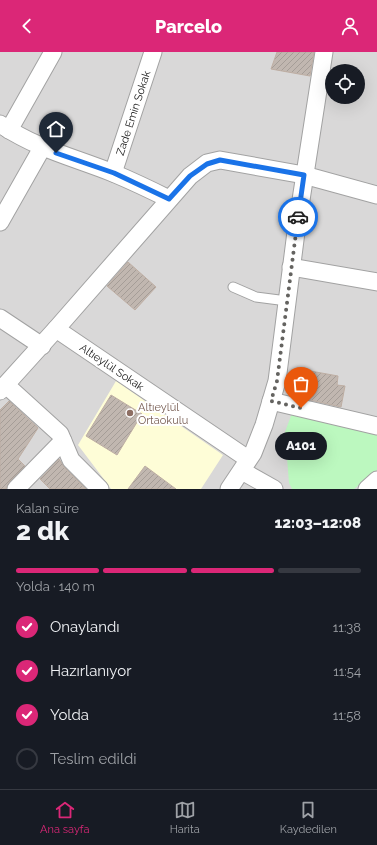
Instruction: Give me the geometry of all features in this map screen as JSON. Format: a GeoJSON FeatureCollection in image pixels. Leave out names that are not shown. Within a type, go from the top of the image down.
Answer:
{"type":"FeatureCollection","features":[{"type":"Feature","properties":{"kind":"street"},"geometry":{"type":"LineString","coordinates":[[53,52],[5,127],[42,148],[114,173],[169,199]]}},
{"type":"Feature","properties":{"kind":"street","name":"Zade Emin Sokak"},"geometry":{"type":"LineString","coordinates":[[114,173],[153,52]]}},
{"type":"Feature","properties":{"kind":"street"},"geometry":{"type":"LineString","coordinates":[[229,489],[253,453],[264,425],[277,381],[304,175],[324,52]]}},
{"type":"Feature","properties":{"kind":"street"},"geometry":{"type":"LineString","coordinates":[[0,222],[42,148]]}},
{"type":"Feature","properties":{"kind":"street"},"geometry":{"type":"LineString","coordinates":[[100,489],[72,460],[60,434],[3,388],[42,346],[190,176],[207,164],[220,160],[304,175],[377,195]]}},
{"type":"Feature","properties":{"kind":"street"},"geometry":{"type":"LineString","coordinates":[[291,267],[377,282]]}},
{"type":"Feature","properties":{"kind":"street"},"geometry":{"type":"LineString","coordinates":[[0,318],[42,346]]}},
{"type":"Feature","properties":{"kind":"street","name":"Altıeylül Sokak"},"geometry":{"type":"LineString","coordinates":[[56,329],[245,465],[274,489]]}},
{"type":"Feature","properties":{"kind":"street"},"geometry":{"type":"LineString","coordinates":[[271,401],[377,426]]}},
{"type":"Feature","properties":{"kind":"street"},"geometry":{"type":"LineString","coordinates":[[16,489],[64,441]]}},
{"type":"Feature","properties":{"kind":"street"},"geometry":{"type":"LineString","coordinates":[[367,489],[377,480]]}},
{"type":"Feature","properties":{"kind":"lane"},"geometry":{"type":"LineString","coordinates":[[233,287],[256,297],[287,301]]}},
{"type":"Feature","properties":{"kind":"shaded area"},"geometry":{"type":"Polygon","coordinates":[[[0,52],[377,52],[377,489],[0,489],[0,52]]]}},
{"type":"Feature","properties":{"kind":"shaded area","name":"Altıeylül Ortaokulu"},"geometry":{"type":"Polygon","coordinates":[[[116,381],[223,455],[201,489],[111,489],[78,445],[116,381]]]}},
{"type":"Feature","properties":{"kind":"green space"},"geometry":{"type":"Polygon","coordinates":[[[292,413],[377,433],[377,470],[354,489],[292,489],[289,483],[285,432],[292,413]]]}},
{"type":"Feature","properties":{"kind":"building"},"geometry":{"type":"Polygon","coordinates":[[[277,52],[314,52],[310,76],[271,69],[277,52]]]}},
{"type":"Feature","properties":{"kind":"building"},"geometry":{"type":"Polygon","coordinates":[[[128,262],[156,287],[135,310],[107,286],[128,262]]]}},
{"type":"Feature","properties":{"kind":"building"},"geometry":{"type":"Polygon","coordinates":[[[305,370],[338,376],[337,385],[345,386],[341,407],[301,398],[305,370]]]}},
{"type":"Feature","properties":{"kind":"building"},"geometry":{"type":"Polygon","coordinates":[[[111,395],[142,414],[117,455],[86,436],[111,395]]]}},
{"type":"Feature","properties":{"kind":"building"},"geometry":{"type":"Polygon","coordinates":[[[9,401],[38,428],[18,459],[25,466],[9,482],[6,489],[0,489],[0,410],[9,401]]]}},
{"type":"Feature","properties":{"kind":"building"},"geometry":{"type":"Polygon","coordinates":[[[59,459],[64,467],[86,489],[50,489],[40,479],[59,459]]]}},
{"type":"Feature","properties":{"kind":"building"},"geometry":{"type":"Polygon","coordinates":[[[145,466],[176,489],[128,489],[145,466]]]}},
{"type":"Feature","properties":{"kind":"way so far"},"geometry":{"type":"LineString","coordinates":[[298,217],[277,381],[271,401],[301,408]]}},
{"type":"Feature","properties":{"kind":"place","name":"A101"},"geometry":{"type":"Point","coordinates":[301,408]}},
{"type":"Feature","properties":{"kind":"place","name":"Altıeylül Ortaokulu"},"geometry":{"type":"Point","coordinates":[130,413]}},
{"type":"Feature","properties":{"kind":"route"},"geometry":{"type":"LineString","coordinates":[[56,153],[114,173],[169,199],[190,176],[207,164],[220,160],[304,175],[298,217]]}}]}
